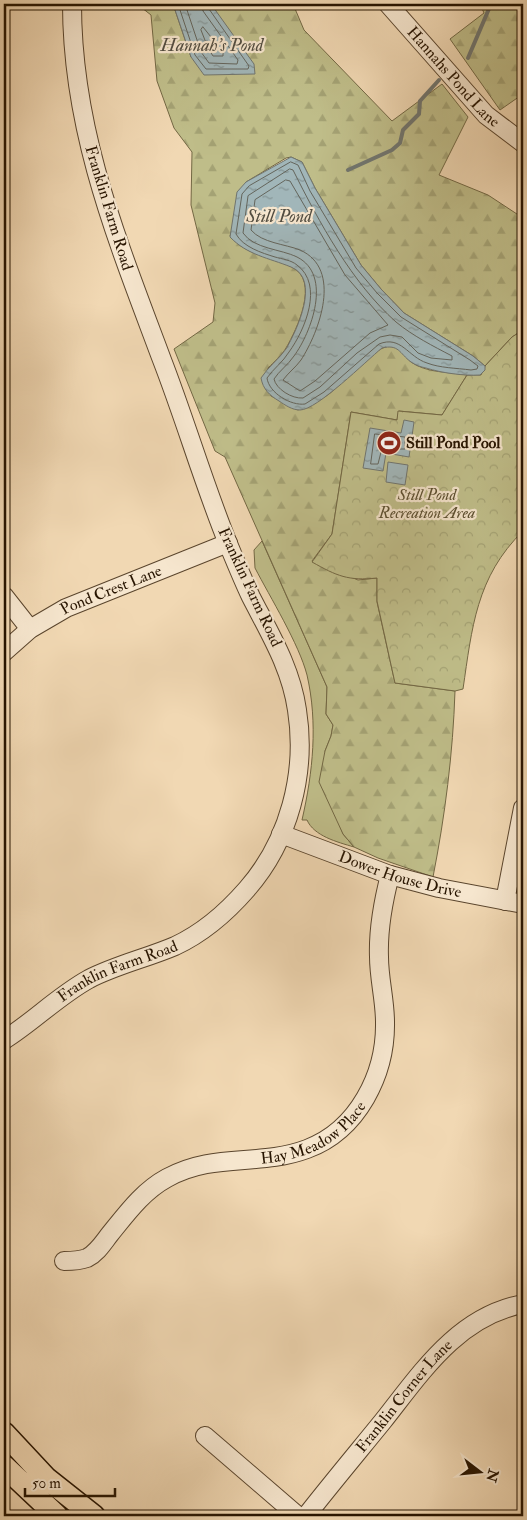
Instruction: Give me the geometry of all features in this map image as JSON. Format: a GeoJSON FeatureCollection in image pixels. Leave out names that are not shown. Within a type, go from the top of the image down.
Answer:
{"type":"FeatureCollection","features":[{"type":"Feature","properties":{"kind":"main road"},"geometry":{"type":"LineString","coordinates":[[4,1433],[46,1478],[94,1516]]}},
{"type":"Feature","properties":{"kind":"main road"},"geometry":{"type":"LineString","coordinates":[[4,1466],[57,1516]]}},
{"type":"Feature","properties":{"kind":"street","name":"Franklin Farm Road"},"geometry":{"type":"LineString","coordinates":[[4,1040],[64,995],[88,980],[178,944],[213,922],[248,888],[262,869],[281,834],[295,790],[299,764],[298,712],[286,667],[252,598],[228,543],[102,195],[83,119],[76,72],[72,4]]}},
{"type":"Feature","properties":{"kind":"street","name":"Hannahs Pond Lane"},"geometry":{"type":"LineString","coordinates":[[388,4],[486,115],[523,143]]}},
{"type":"Feature","properties":{"kind":"street","name":"Pond Crest Lane"},"geometry":{"type":"LineString","coordinates":[[4,652],[30,629],[66,608],[228,543]]}},
{"type":"Feature","properties":{"kind":"street"},"geometry":{"type":"LineString","coordinates":[[4,596],[30,629]]}},
{"type":"Feature","properties":{"kind":"street"},"geometry":{"type":"LineString","coordinates":[[505,901],[523,808]]}},
{"type":"Feature","properties":{"kind":"street","name":"Dower House Drive"},"geometry":{"type":"LineString","coordinates":[[281,834],[390,875],[438,888],[523,904]]}},
{"type":"Feature","properties":{"kind":"street","name":"Hay Meadow Place"},"geometry":{"type":"LineString","coordinates":[[64,1261],[77,1261],[97,1251],[136,1203],[166,1179],[206,1163],[271,1159],[291,1155],[327,1138],[355,1113],[375,1080],[385,1039],[379,957],[384,899],[390,875]]}},
{"type":"Feature","properties":{"kind":"street","name":"Franklin Corner Lane"},"geometry":{"type":"LineString","coordinates":[[306,1516],[441,1350],[478,1321],[523,1304]]}},
{"type":"Feature","properties":{"kind":"street"},"geometry":{"type":"LineString","coordinates":[[205,1436],[246,1470],[267,1492],[298,1516]]}},
{"type":"Feature","properties":{"kind":"green space"},"geometry":{"type":"Polygon","coordinates":[[[137,4],[173,4],[191,57],[214,7],[211,4],[293,4],[304,30],[392,121],[442,84],[468,117],[439,175],[488,195],[523,218],[523,330],[512,337],[485,366],[473,356],[404,313],[381,289],[361,265],[315,188],[302,162],[291,157],[286,158],[246,182],[230,236],[251,252],[292,267],[300,274],[304,283],[304,306],[296,329],[284,351],[268,368],[271,396],[298,410],[318,401],[335,389],[368,358],[384,347],[391,346],[398,348],[417,366],[438,372],[467,375],[442,415],[399,411],[397,420],[351,412],[332,534],[312,561],[358,580],[377,578],[377,602],[395,683],[455,691],[448,784],[433,877],[378,858],[354,847],[343,834],[319,782],[325,751],[333,725],[326,714],[327,687],[225,457],[215,451],[174,349],[213,322],[215,303],[191,205],[192,152],[174,128],[157,81],[151,15],[137,4]]]}},
{"type":"Feature","properties":{"kind":"green space"},"geometry":{"type":"Polygon","coordinates":[[[480,4],[523,4],[523,94],[500,110],[450,39],[484,13],[480,4]]]}},
{"type":"Feature","properties":{"kind":"green space","name":"Still Pond Recreation Area"},"geometry":{"type":"Polygon","coordinates":[[[523,330],[523,531],[507,548],[486,585],[474,624],[463,689],[455,691],[395,683],[377,601],[377,578],[350,578],[329,571],[312,562],[332,534],[351,412],[397,420],[398,411],[442,415],[467,375],[481,375],[485,366],[512,337],[523,330]]]}},
{"type":"Feature","properties":{"kind":"green space"},"geometry":{"type":"Polygon","coordinates":[[[262,541],[327,687],[326,714],[333,725],[325,751],[339,823],[343,834],[354,847],[327,838],[310,826],[307,820],[302,820],[313,748],[310,693],[307,675],[298,649],[255,568],[254,550],[262,541]]]}},
{"type":"Feature","properties":{"kind":"water","name":"Hannah's Pond"},"geometry":{"type":"Polygon","coordinates":[[[173,4],[211,4],[254,64],[255,74],[204,75],[191,57],[173,4]]]}},
{"type":"Feature","properties":{"kind":"water","name":"Still Pond"},"geometry":{"type":"Polygon","coordinates":[[[291,157],[302,162],[315,188],[361,265],[381,289],[404,313],[473,356],[485,366],[485,370],[480,375],[453,374],[422,367],[411,362],[395,348],[388,347],[382,348],[329,394],[308,408],[297,410],[286,406],[267,391],[261,378],[286,349],[296,330],[306,293],[304,282],[300,273],[291,267],[251,252],[230,237],[237,192],[246,182],[291,157]]]}},
{"type":"Feature","properties":{"kind":"water","name":"Still Pond Pool"},"geometry":{"type":"Polygon","coordinates":[[[404,420],[414,422],[409,457],[386,453],[383,471],[363,468],[370,428],[401,433],[404,420]]]}},
{"type":"Feature","properties":{"kind":"water"},"geometry":{"type":"Polygon","coordinates":[[[388,462],[408,465],[405,485],[386,482],[388,462]]]}},
{"type":"Feature","properties":{"kind":"waterway"},"geometry":{"type":"LineString","coordinates":[[468,58],[491,4]]}},
{"type":"Feature","properties":{"kind":"waterway"},"geometry":{"type":"LineString","coordinates":[[348,170],[392,150],[400,143],[403,130],[419,114],[420,101],[439,80]]}},
{"type":"Feature","properties":{"kind":"place","name":"Still Pond Pool"},"geometry":{"type":"Point","coordinates":[389,443]}}]}
